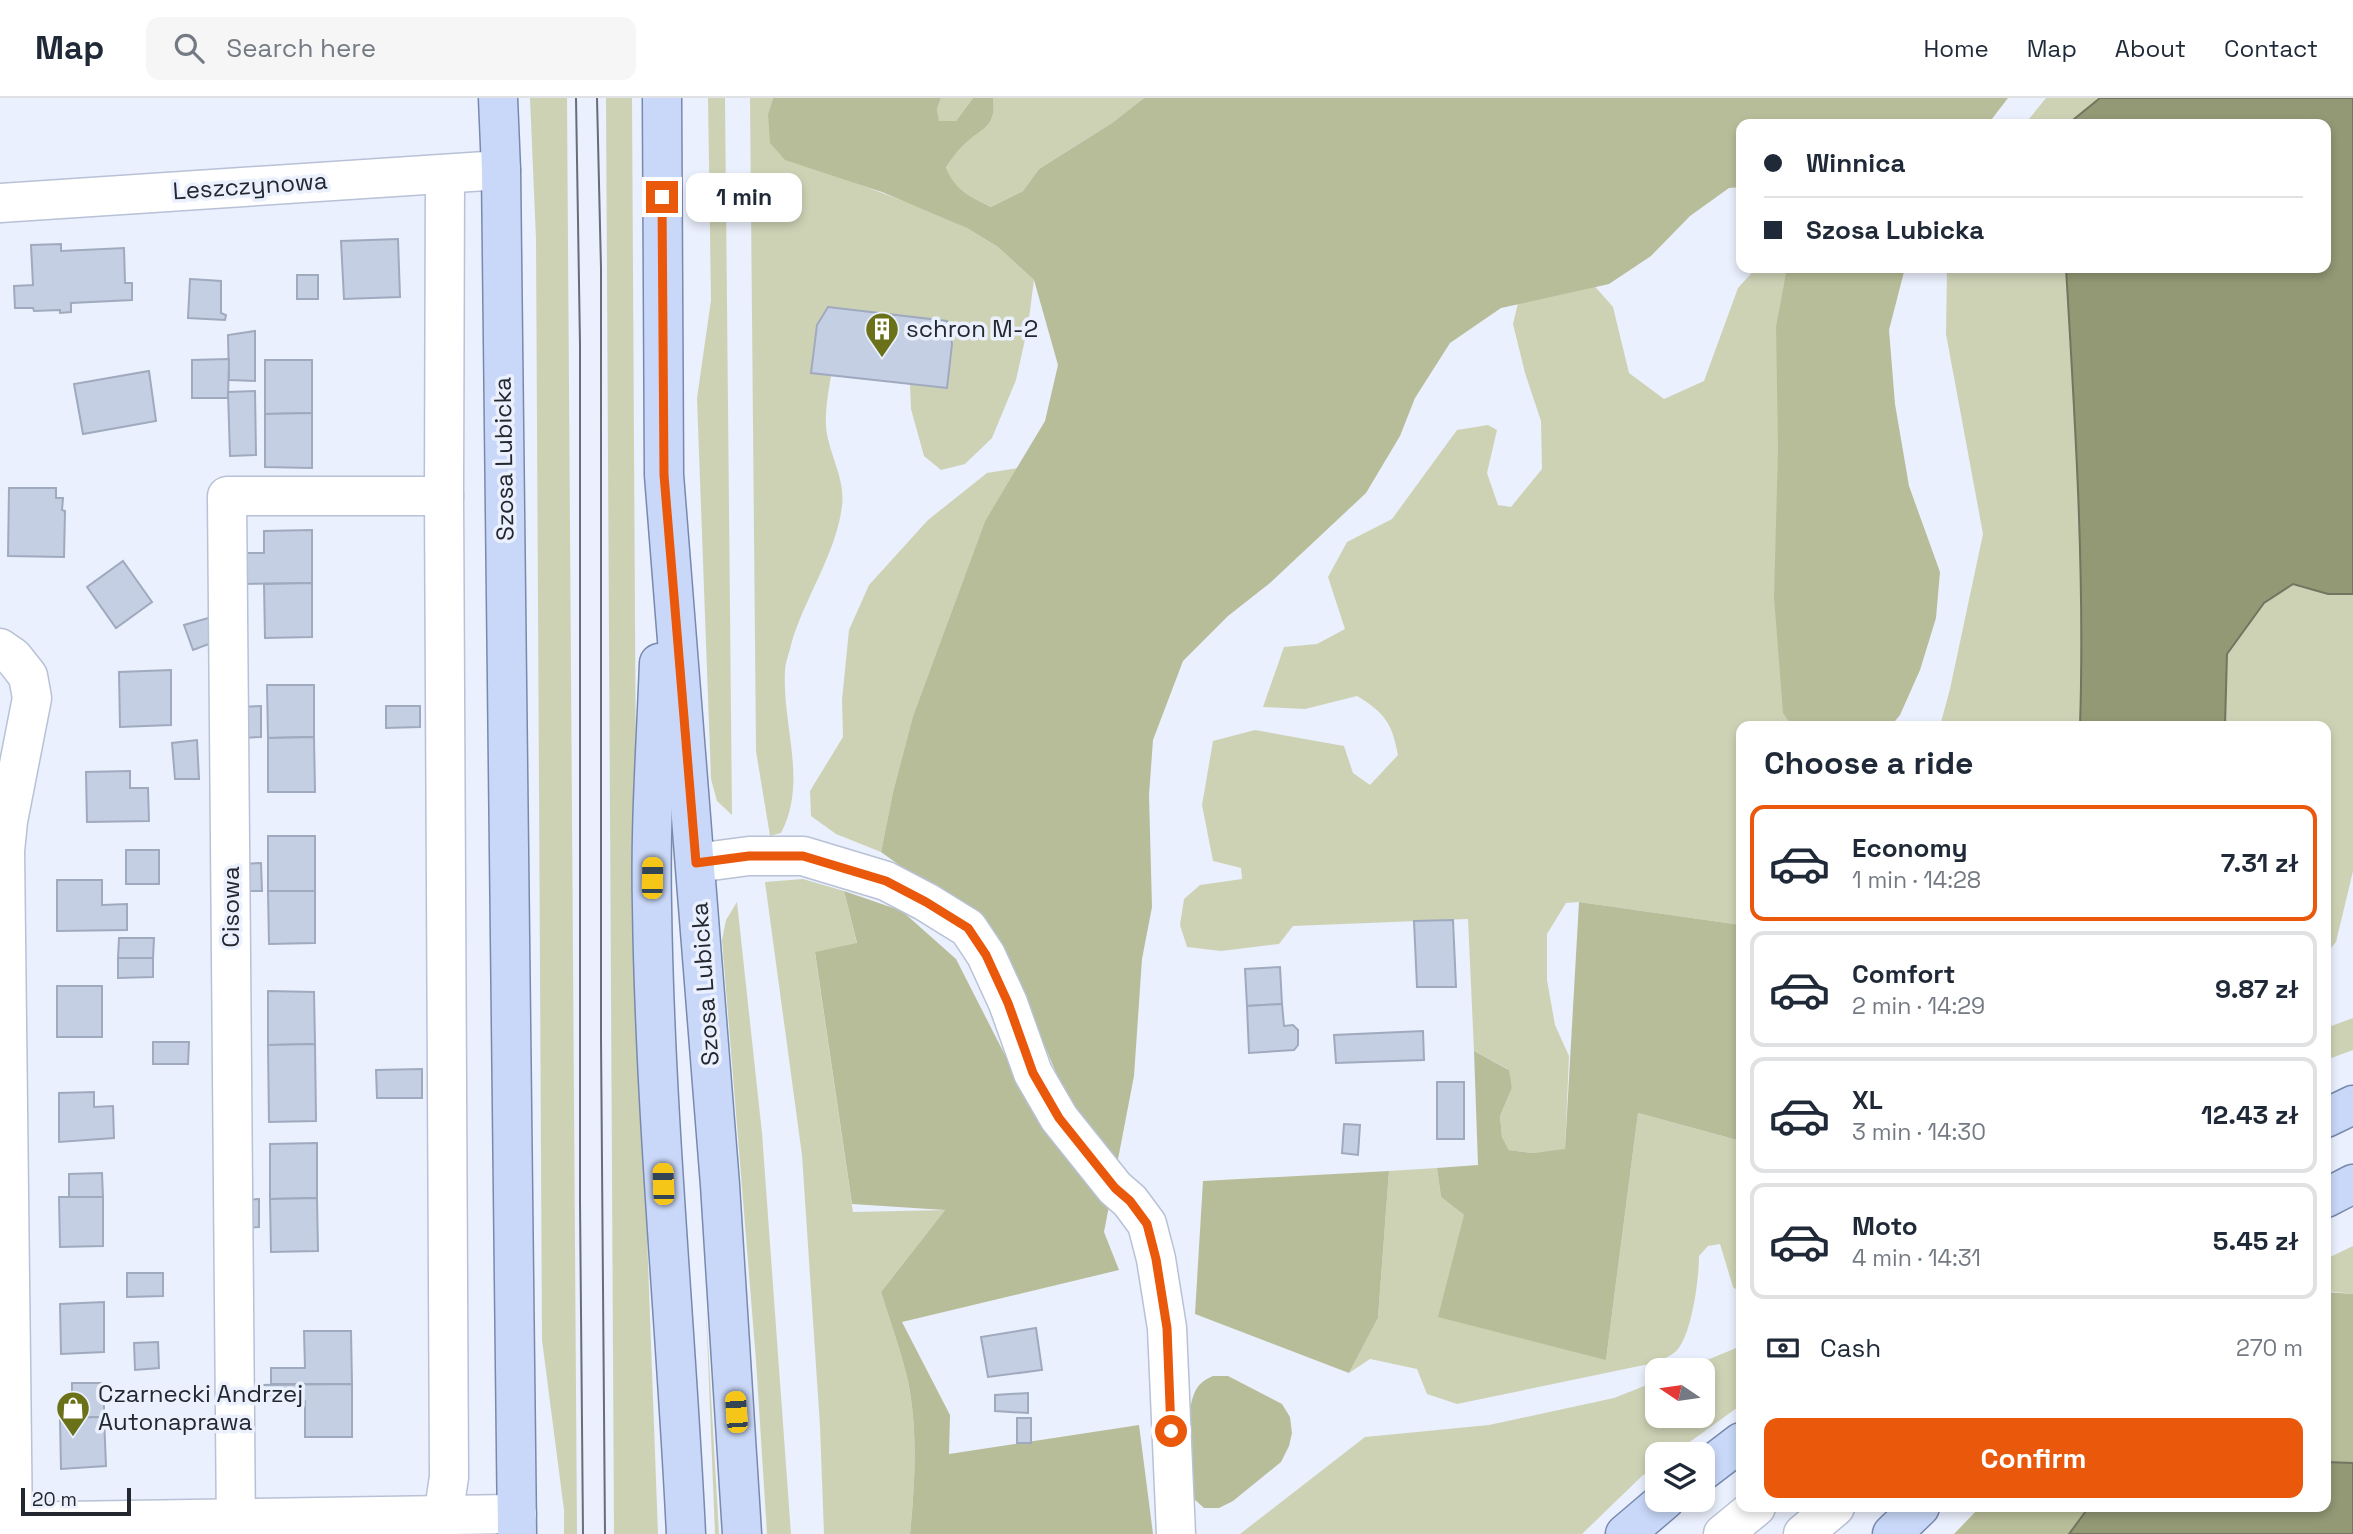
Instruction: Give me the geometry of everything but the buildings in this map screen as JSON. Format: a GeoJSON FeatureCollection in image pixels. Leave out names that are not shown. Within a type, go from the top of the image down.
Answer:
{"type":"FeatureCollection","features":[{"type":"Feature","properties":{"kind":"main road","name":"Szosa Lubicka"},"geometry":{"type":"LineString","coordinates":[[498,98],[517,1524]]}},
{"type":"Feature","properties":{"kind":"main road","name":"Szosa Lubicka"},"geometry":{"type":"LineString","coordinates":[[662,98],[664,475],[696,863],[734,1385],[742,1534]]}},
{"type":"Feature","properties":{"kind":"main road"},"geometry":{"type":"LineString","coordinates":[[664,475],[652,905],[663,1184],[680,1394],[686,1534]]}},
{"type":"Feature","properties":{"kind":"main road"},"geometry":{"type":"LineString","coordinates":[[2331,1116],[2353,1105]]}},
{"type":"Feature","properties":{"kind":"main road"},"geometry":{"type":"LineString","coordinates":[[2331,1195],[2353,1184]]}},
{"type":"Feature","properties":{"kind":"main road"},"geometry":{"type":"LineString","coordinates":[[1715,1462],[1736,1446]]}},
{"type":"Feature","properties":{"kind":"main road"},"geometry":{"type":"LineString","coordinates":[[1625,1534],[1651,1512]]}},
{"type":"Feature","properties":{"kind":"main road"},"geometry":{"type":"LineString","coordinates":[[1892,1534],[1915,1512]]}},
{"type":"Feature","properties":{"kind":"street","name":"Leszczynowa"},"geometry":{"type":"LineString","coordinates":[[0,203],[501,170]]}},
{"type":"Feature","properties":{"kind":"street"},"geometry":{"type":"LineString","coordinates":[[443,1517],[449,1477],[445,174]]}},
{"type":"Feature","properties":{"kind":"street","name":"Cisowa"},"geometry":{"type":"LineString","coordinates":[[236,1526],[228,496],[444,496]]}},
{"type":"Feature","properties":{"kind":"street"},"geometry":{"type":"LineString","coordinates":[[0,648],[13,657],[28,676],[32,698],[8,821],[5,850],[8,1526],[236,1526],[443,1517],[517,1524]]}},
{"type":"Feature","properties":{"kind":"street"},"geometry":{"type":"LineString","coordinates":[[696,863],[749,856],[803,856],[886,881],[968,928],[986,955],[1008,1003],[1033,1073],[1059,1118],[1147,1224],[1156,1259],[1167,1328],[1176,1534]]}},
{"type":"Feature","properties":{"kind":"street"},"geometry":{"type":"LineString","coordinates":[[1723,1534],[1750,1512]]}},
{"type":"Feature","properties":{"kind":"street"},"geometry":{"type":"LineString","coordinates":[[1803,1534],[1829,1512]]}},
{"type":"Feature","properties":{"kind":"shaded area"},"geometry":{"type":"Polygon","coordinates":[[[530,98],[567,98],[577,1534],[564,1534],[564,1510],[542,1340],[536,239],[530,98]]]}},
{"type":"Feature","properties":{"kind":"shaded area"},"geometry":{"type":"Polygon","coordinates":[[[606,98],[632,98],[637,963],[658,1534],[614,1534],[606,98]]]}},
{"type":"Feature","properties":{"kind":"shaded area"},"geometry":{"type":"Polygon","coordinates":[[[708,98],[725,98],[732,815],[717,801],[711,779],[697,398],[711,300],[708,98]]]}},
{"type":"Feature","properties":{"kind":"shaded area"},"geometry":{"type":"Polygon","coordinates":[[[750,98],[773,98],[768,114],[840,177],[938,214],[967,228],[998,247],[1034,280],[1028,326],[1016,380],[992,438],[965,464],[941,470],[924,456],[911,409],[910,384],[947,388],[952,344],[947,321],[829,307],[817,325],[811,373],[831,376],[826,424],[840,480],[842,506],[833,542],[797,628],[786,665],[785,691],[792,753],[793,794],[781,833],[770,836],[756,751],[750,98]]]}},
{"type":"Feature","properties":{"kind":"shaded area"},"geometry":{"type":"Polygon","coordinates":[[[773,98],[941,98],[937,109],[939,121],[956,121],[973,98],[993,98],[991,120],[961,148],[946,168],[959,188],[991,207],[1023,191],[1039,169],[1112,123],[1144,98],[2008,98],[1992,119],[1736,119],[1736,187],[1729,188],[1690,216],[1651,256],[1609,284],[1501,308],[1450,343],[1415,398],[1400,436],[1366,493],[1270,583],[1228,616],[1183,661],[1153,740],[1149,795],[1152,907],[1142,959],[1134,1076],[1104,1232],[1119,1270],[902,1322],[950,1415],[949,1454],[1139,1425],[1153,1534],[910,1534],[915,1458],[911,1400],[902,1359],[881,1292],[945,1210],[852,1204],[815,952],[857,943],[844,891],[902,911],[956,959],[1034,1112],[1108,1155],[1063,1089],[998,936],[881,852],[913,716],[985,521],[1045,421],[1058,365],[1034,280],[998,247],[967,228],[882,192],[785,160],[770,143],[768,114],[773,98]]]}},
{"type":"Feature","properties":{"kind":"shaded area"},"geometry":{"type":"Polygon","coordinates":[[[941,98],[973,98],[956,121],[939,122],[937,109],[941,98]]]}},
{"type":"Feature","properties":{"kind":"shaded area"},"geometry":{"type":"Polygon","coordinates":[[[993,98],[1144,98],[1112,123],[1039,169],[1023,191],[991,207],[959,188],[946,169],[958,151],[991,120],[993,98]]]}},
{"type":"Feature","properties":{"kind":"shaded area"},"geometry":{"type":"Polygon","coordinates":[[[2046,98],[2353,98],[2353,871],[2336,942],[2331,948],[2331,721],[1941,721],[1983,534],[1946,334],[1947,273],[2331,273],[2331,119],[2029,119],[2046,98]]]}},
{"type":"Feature","properties":{"kind":"shaded area"},"geometry":{"type":"Polygon","coordinates":[[[2100,98],[2353,98],[2353,594],[2328,594],[2293,584],[2264,603],[2227,654],[2225,721],[2080,721],[2080,554],[2066,273],[2331,273],[2331,119],[2074,119],[2100,98]]]}},
{"type":"Feature","properties":{"kind":"shaded area"},"geometry":{"type":"Polygon","coordinates":[[[1752,273],[1885,273],[1851,721],[1736,721],[1736,924],[1579,902],[1566,903],[1547,934],[1547,980],[1555,1025],[1569,1056],[1565,1150],[1533,1153],[1509,1150],[1502,1137],[1500,1116],[1512,1088],[1508,1069],[1474,1051],[1468,919],[1293,926],[1279,944],[1221,951],[1187,947],[1180,925],[1184,899],[1200,885],[1242,879],[1241,868],[1213,861],[1202,805],[1213,741],[1255,730],[1344,746],[1353,773],[1370,785],[1398,755],[1386,720],[1357,696],[1305,709],[1263,707],[1284,647],[1317,644],[1345,629],[1328,577],[1347,542],[1392,519],[1457,430],[1488,425],[1497,430],[1487,473],[1498,505],[1511,507],[1542,469],[1541,421],[1513,324],[1522,286],[1584,274],[1613,307],[1629,373],[1664,399],[1704,381],[1738,288],[1752,273]]]}},
{"type":"Feature","properties":{"kind":"shaded area"},"geometry":{"type":"Polygon","coordinates":[[[1786,273],[1904,273],[1889,330],[1895,404],[1909,486],[1940,572],[1936,618],[1920,670],[1895,721],[1789,721],[1783,713],[1774,597],[1778,449],[1776,327],[1786,273]]]}},
{"type":"Feature","properties":{"kind":"shaded area"},"geometry":{"type":"Polygon","coordinates":[[[1018,468],[985,521],[913,716],[881,852],[836,834],[811,816],[810,791],[843,737],[842,700],[849,630],[869,585],[928,520],[987,473],[1018,468]]]}},
{"type":"Feature","properties":{"kind":"shaded area"},"geometry":{"type":"Polygon","coordinates":[[[803,879],[844,891],[857,944],[815,953],[853,1212],[945,1210],[881,1292],[902,1359],[911,1400],[915,1457],[910,1534],[824,1534],[820,1426],[802,1155],[765,882],[803,879]]]}},
{"type":"Feature","properties":{"kind":"shaded area"},"geometry":{"type":"Polygon","coordinates":[[[737,902],[762,1133],[791,1534],[767,1534],[756,1361],[722,940],[726,920],[737,902]]]}},
{"type":"Feature","properties":{"kind":"shaded area"},"geometry":{"type":"Polygon","coordinates":[[[1579,902],[1736,924],[1736,1140],[1638,1113],[1606,1360],[1438,1317],[1464,1215],[1441,1197],[1437,1168],[1478,1165],[1474,1051],[1509,1070],[1512,1088],[1500,1116],[1502,1137],[1509,1150],[1533,1153],[1565,1149],[1579,902]]]}},
{"type":"Feature","properties":{"kind":"shaded area"},"geometry":{"type":"Polygon","coordinates":[[[2353,1018],[2353,1050],[2331,1058],[2331,1026],[2353,1018]]]}},
{"type":"Feature","properties":{"kind":"shaded area"},"geometry":{"type":"Polygon","coordinates":[[[1638,1113],[1736,1140],[1736,1289],[1720,1244],[1708,1246],[1699,1256],[1694,1305],[1687,1331],[1673,1354],[1665,1358],[1645,1358],[1645,1365],[1457,1404],[1427,1394],[1417,1369],[1370,1359],[1349,1373],[1378,1318],[1389,1171],[1437,1168],[1441,1197],[1464,1215],[1606,1360],[1638,1113]]]}},
{"type":"Feature","properties":{"kind":"shaded area"},"geometry":{"type":"Polygon","coordinates":[[[1389,1171],[1378,1318],[1349,1373],[1195,1314],[1203,1181],[1389,1171]]]}},
{"type":"Feature","properties":{"kind":"shaded area"},"geometry":{"type":"Polygon","coordinates":[[[2353,1246],[2353,1294],[2331,1292],[2331,1257],[2353,1246]]]}},
{"type":"Feature","properties":{"kind":"shaded area"},"geometry":{"type":"Polygon","coordinates":[[[2331,1292],[2353,1294],[2353,1463],[2331,1462],[2331,1292]]]}},
{"type":"Feature","properties":{"kind":"shaded area"},"geometry":{"type":"Polygon","coordinates":[[[706,1309],[719,1534],[715,1534],[706,1309]]]}},
{"type":"Feature","properties":{"kind":"shaded area"},"geometry":{"type":"Polygon","coordinates":[[[1736,1348],[1736,1409],[1715,1424],[1715,1358],[1712,1358],[1736,1348]]]}},
{"type":"Feature","properties":{"kind":"shaded area"},"geometry":{"type":"Polygon","coordinates":[[[1213,1376],[1228,1376],[1282,1404],[1290,1417],[1292,1433],[1281,1462],[1233,1501],[1219,1508],[1204,1508],[1194,1499],[1190,1416],[1196,1391],[1213,1376]]]}},
{"type":"Feature","properties":{"kind":"shaded area"},"geometry":{"type":"Polygon","coordinates":[[[1645,1386],[1645,1428],[1709,1428],[1690,1442],[1645,1442],[1645,1474],[1582,1534],[1240,1534],[1365,1437],[1489,1425],[1614,1398],[1645,1386]]]}},
{"type":"Feature","properties":{"kind":"shaded area"},"geometry":{"type":"Polygon","coordinates":[[[2331,1462],[2353,1463],[2353,1534],[2069,1534],[2085,1512],[2331,1512],[2331,1462]]]}},
{"type":"Feature","properties":{"kind":"shaded area"},"geometry":{"type":"Polygon","coordinates":[[[1975,1512],[2085,1512],[2069,1534],[1954,1534],[1975,1512]]]}},
{"type":"Feature","properties":{"kind":"tram line"},"geometry":{"type":"LineString","coordinates":[[576,98],[580,344],[580,1202],[583,1534]]}},
{"type":"Feature","properties":{"kind":"tram line"},"geometry":{"type":"LineString","coordinates":[[597,98],[601,268],[601,1039],[605,1534]]}},
{"type":"Feature","properties":{"kind":"place","name":"schron M-2"},"geometry":{"type":"Point","coordinates":[882,359]}},
{"type":"Feature","properties":{"kind":"place","name":"Czarnecki Andrzej Autonaprawa"},"geometry":{"type":"Point","coordinates":[73,1438]}},
{"type":"Feature","properties":{"kind":"route"},"geometry":{"type":"LineString","coordinates":[[662,197],[664,475],[696,863],[749,856],[803,856],[886,881],[968,928],[986,955],[1008,1003],[1033,1073],[1059,1118],[1147,1224],[1156,1259],[1167,1328],[1171,1431]]}}]}
